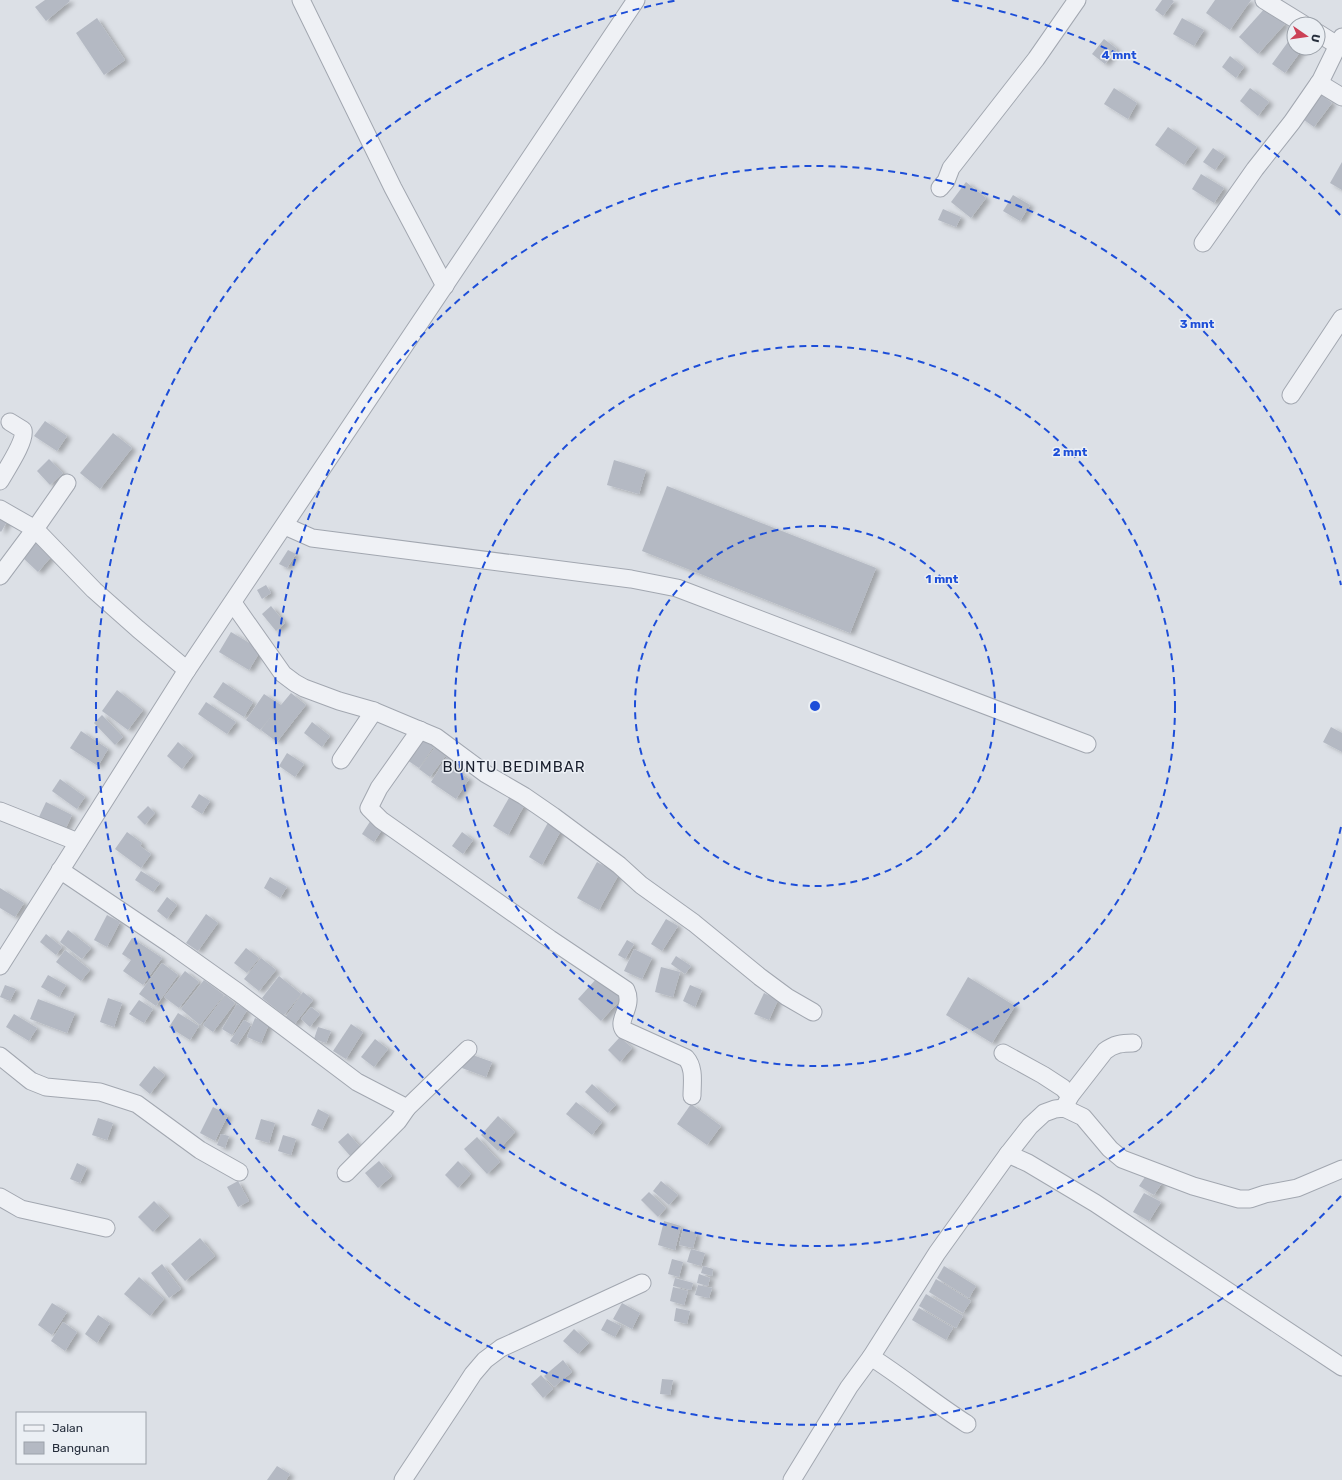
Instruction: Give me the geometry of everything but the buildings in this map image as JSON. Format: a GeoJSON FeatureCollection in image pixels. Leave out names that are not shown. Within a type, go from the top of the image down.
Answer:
{"type":"FeatureCollection","features":[{"type":"Feature","properties":{"kind":"street"},"geometry":{"type":"LineString","coordinates":[[301,0],[393,188],[451,276]]}},
{"type":"Feature","properties":{"kind":"street"},"geometry":{"type":"LineString","coordinates":[[0,966],[187,670],[285,526],[636,0]]}},
{"type":"Feature","properties":{"kind":"street"},"geometry":{"type":"LineString","coordinates":[[940,188],[946,181],[951,168],[1036,59],[1077,0]]}},
{"type":"Feature","properties":{"kind":"street"},"geometry":{"type":"LineString","coordinates":[[1264,0],[1290,16]]}},
{"type":"Feature","properties":{"kind":"street"},"geometry":{"type":"LineString","coordinates":[[1203,243],[1255,169],[1292,122],[1319,83],[1340,41],[1326,36]]}},
{"type":"Feature","properties":{"kind":"street"},"geometry":{"type":"LineString","coordinates":[[1319,83],[1342,97]]}},
{"type":"Feature","properties":{"kind":"street"},"geometry":{"type":"LineString","coordinates":[[1291,395],[1342,318]]}},
{"type":"Feature","properties":{"kind":"street"},"geometry":{"type":"LineString","coordinates":[[0,481],[24,434],[23,430],[10,422]]}},
{"type":"Feature","properties":{"kind":"street"},"geometry":{"type":"LineString","coordinates":[[0,576],[67,483]]}},
{"type":"Feature","properties":{"kind":"street"},"geometry":{"type":"LineString","coordinates":[[0,509],[35,529],[94,590],[187,670]]}},
{"type":"Feature","properties":{"kind":"street"},"geometry":{"type":"LineString","coordinates":[[285,526],[312,538],[631,579],[676,588],[1087,744]]}},
{"type":"Feature","properties":{"kind":"street"},"geometry":{"type":"LineString","coordinates":[[233,603],[283,674],[304,688],[339,701],[374,711],[436,737],[486,774],[524,796],[553,816],[618,865],[641,885],[694,922],[760,977],[787,997],[813,1012]]}},
{"type":"Feature","properties":{"kind":"street"},"geometry":{"type":"LineString","coordinates":[[341,760],[374,711]]}},
{"type":"Feature","properties":{"kind":"street"},"geometry":{"type":"LineString","coordinates":[[420,730],[379,788],[369,808],[382,820],[543,934],[626,990],[629,996],[628,1005],[621,1026],[624,1030],[686,1058],[692,1068],[692,1096]]}},
{"type":"Feature","properties":{"kind":"street"},"geometry":{"type":"LineString","coordinates":[[0,811],[78,842]]}},
{"type":"Feature","properties":{"kind":"street"},"geometry":{"type":"LineString","coordinates":[[60,870],[170,944],[357,1082],[407,1108]]}},
{"type":"Feature","properties":{"kind":"street"},"geometry":{"type":"LineString","coordinates":[[792,1480],[849,1387],[871,1357],[921,1276],[1008,1154],[1030,1126],[1044,1113],[1067,1102],[1105,1051],[1112,1045],[1133,1043]]}},
{"type":"Feature","properties":{"kind":"street"},"geometry":{"type":"LineString","coordinates":[[346,1173],[398,1121],[407,1108],[468,1049]]}},
{"type":"Feature","properties":{"kind":"street"},"geometry":{"type":"LineString","coordinates":[[1003,1053],[1054,1082],[1067,1102],[1083,1117],[1110,1149],[1122,1159],[1193,1186],[1240,1199],[1250,1199],[1265,1194],[1297,1188],[1342,1169]]}},
{"type":"Feature","properties":{"kind":"street"},"geometry":{"type":"LineString","coordinates":[[0,1056],[31,1081],[46,1086],[100,1092],[137,1104],[200,1150],[239,1172]]}},
{"type":"Feature","properties":{"kind":"street"},"geometry":{"type":"LineString","coordinates":[[1008,1154],[1028,1163],[1095,1203],[1342,1367]]}},
{"type":"Feature","properties":{"kind":"street"},"geometry":{"type":"LineString","coordinates":[[0,1197],[21,1209],[106,1228]]}},
{"type":"Feature","properties":{"kind":"street"},"geometry":{"type":"LineString","coordinates":[[403,1480],[472,1374],[485,1360],[501,1348],[642,1283]]}},
{"type":"Feature","properties":{"kind":"street"},"geometry":{"type":"LineString","coordinates":[[871,1357],[901,1377],[937,1405],[967,1424]]}},
{"type":"Feature","properties":{"kind":"district","name":"BUNTU BEDIMBAR"},"geometry":{"type":"Point","coordinates":[514,767]}}]}
